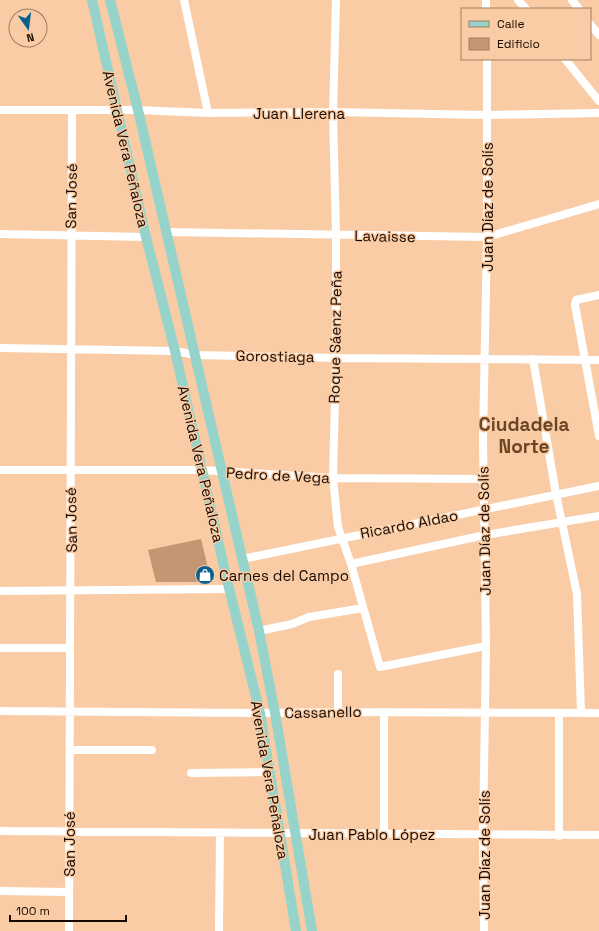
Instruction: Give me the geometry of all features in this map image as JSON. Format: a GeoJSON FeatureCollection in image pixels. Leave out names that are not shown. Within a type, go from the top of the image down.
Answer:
{"type":"FeatureCollection","features":[{"type":"Feature","properties":{"kind":"main road","name":"Avenida Vera Peñaloza"},"geometry":{"type":"LineString","coordinates":[[92,0],[146,237],[175,352],[229,589],[260,713],[296,931]]}},
{"type":"Feature","properties":{"kind":"main road","name":"Avenida Vera Peñaloza"},"geometry":{"type":"LineString","coordinates":[[110,0],[138,110],[259,631],[275,713],[312,931]]}},
{"type":"Feature","properties":{"kind":"street"},"geometry":{"type":"LineString","coordinates":[[184,0],[208,113]]}},
{"type":"Feature","properties":{"kind":"street","name":"Roque Sáenz Peña"},"geometry":{"type":"LineString","coordinates":[[336,0],[333,112],[336,235],[336,358],[333,478],[338,527],[343,537],[380,667],[486,646]]}},
{"type":"Feature","properties":{"kind":"street"},"geometry":{"type":"LineString","coordinates":[[518,0],[525,8]]}},
{"type":"Feature","properties":{"kind":"street"},"geometry":{"type":"LineString","coordinates":[[572,0],[578,8]]}},
{"type":"Feature","properties":{"kind":"street"},"geometry":{"type":"LineString","coordinates":[[591,25],[599,35]]}},
{"type":"Feature","properties":{"kind":"street","name":"Juan Díaz de Solís"},"geometry":{"type":"LineString","coordinates":[[484,931],[484,713],[486,646],[484,359],[487,237],[487,60]]}},
{"type":"Feature","properties":{"kind":"street"},"geometry":{"type":"LineString","coordinates":[[566,60],[599,101]]}},
{"type":"Feature","properties":{"kind":"street","name":"Juan Llerena"},"geometry":{"type":"LineString","coordinates":[[0,110],[138,110],[208,113],[333,112],[487,115],[599,113]]}},
{"type":"Feature","properties":{"kind":"street","name":"San José"},"geometry":{"type":"LineString","coordinates":[[69,931],[70,648],[72,591],[70,470],[72,110]]}},
{"type":"Feature","properties":{"kind":"street","name":"Lavaisse"},"geometry":{"type":"LineString","coordinates":[[166,232],[487,237],[599,204]]}},
{"type":"Feature","properties":{"kind":"street"},"geometry":{"type":"LineString","coordinates":[[0,234],[146,237]]}},
{"type":"Feature","properties":{"kind":"street"},"geometry":{"type":"LineString","coordinates":[[599,295],[576,300],[575,305],[599,436]]}},
{"type":"Feature","properties":{"kind":"street","name":"Gorostiaga"},"geometry":{"type":"LineString","coordinates":[[0,348],[175,352],[195,355],[336,358],[599,360]]}},
{"type":"Feature","properties":{"kind":"street"},"geometry":{"type":"LineString","coordinates":[[534,359],[561,522],[577,594],[581,713]]}},
{"type":"Feature","properties":{"kind":"street","name":"Pedro de Vega"},"geometry":{"type":"LineString","coordinates":[[0,470],[201,470],[333,478],[484,479]]}},
{"type":"Feature","properties":{"kind":"street","name":"Ricardo Aldao"},"geometry":{"type":"LineString","coordinates":[[242,559],[343,537],[599,486]]}},
{"type":"Feature","properties":{"kind":"street"},"geometry":{"type":"LineString","coordinates":[[351,564],[485,535],[599,516]]}},
{"type":"Feature","properties":{"kind":"street"},"geometry":{"type":"LineString","coordinates":[[0,591],[229,589]]}},
{"type":"Feature","properties":{"kind":"street"},"geometry":{"type":"LineString","coordinates":[[259,631],[292,624],[317,615],[363,608]]}},
{"type":"Feature","properties":{"kind":"street"},"geometry":{"type":"LineString","coordinates":[[0,648],[70,648]]}},
{"type":"Feature","properties":{"kind":"street"},"geometry":{"type":"LineString","coordinates":[[338,674],[338,712]]}},
{"type":"Feature","properties":{"kind":"street","name":"Cassanello"},"geometry":{"type":"LineString","coordinates":[[0,711],[599,713]]}},
{"type":"Feature","properties":{"kind":"street"},"geometry":{"type":"LineString","coordinates":[[384,712],[384,834]]}},
{"type":"Feature","properties":{"kind":"street"},"geometry":{"type":"LineString","coordinates":[[559,713],[559,836]]}},
{"type":"Feature","properties":{"kind":"street"},"geometry":{"type":"LineString","coordinates":[[70,750],[152,750]]}},
{"type":"Feature","properties":{"kind":"street"},"geometry":{"type":"LineString","coordinates":[[191,773],[270,772]]}},
{"type":"Feature","properties":{"kind":"street","name":"Juan Pablo López"},"geometry":{"type":"LineString","coordinates":[[0,831],[559,836],[599,835]]}},
{"type":"Feature","properties":{"kind":"street"},"geometry":{"type":"LineString","coordinates":[[219,931],[220,833]]}},
{"type":"Feature","properties":{"kind":"street"},"geometry":{"type":"LineString","coordinates":[[0,891],[69,892]]}},
{"type":"Feature","properties":{"kind":"building"},"geometry":{"type":"Polygon","coordinates":[[[201,539],[210,576],[206,582],[156,582],[148,550],[201,539]]]}},
{"type":"Feature","properties":{"kind":"place","name":"Carnes del Campo"},"geometry":{"type":"Point","coordinates":[205,575]}},
{"type":"Feature","properties":{"kind":"district","name":"Ciudadela Norte"},"geometry":{"type":"Point","coordinates":[524,435]}}]}
